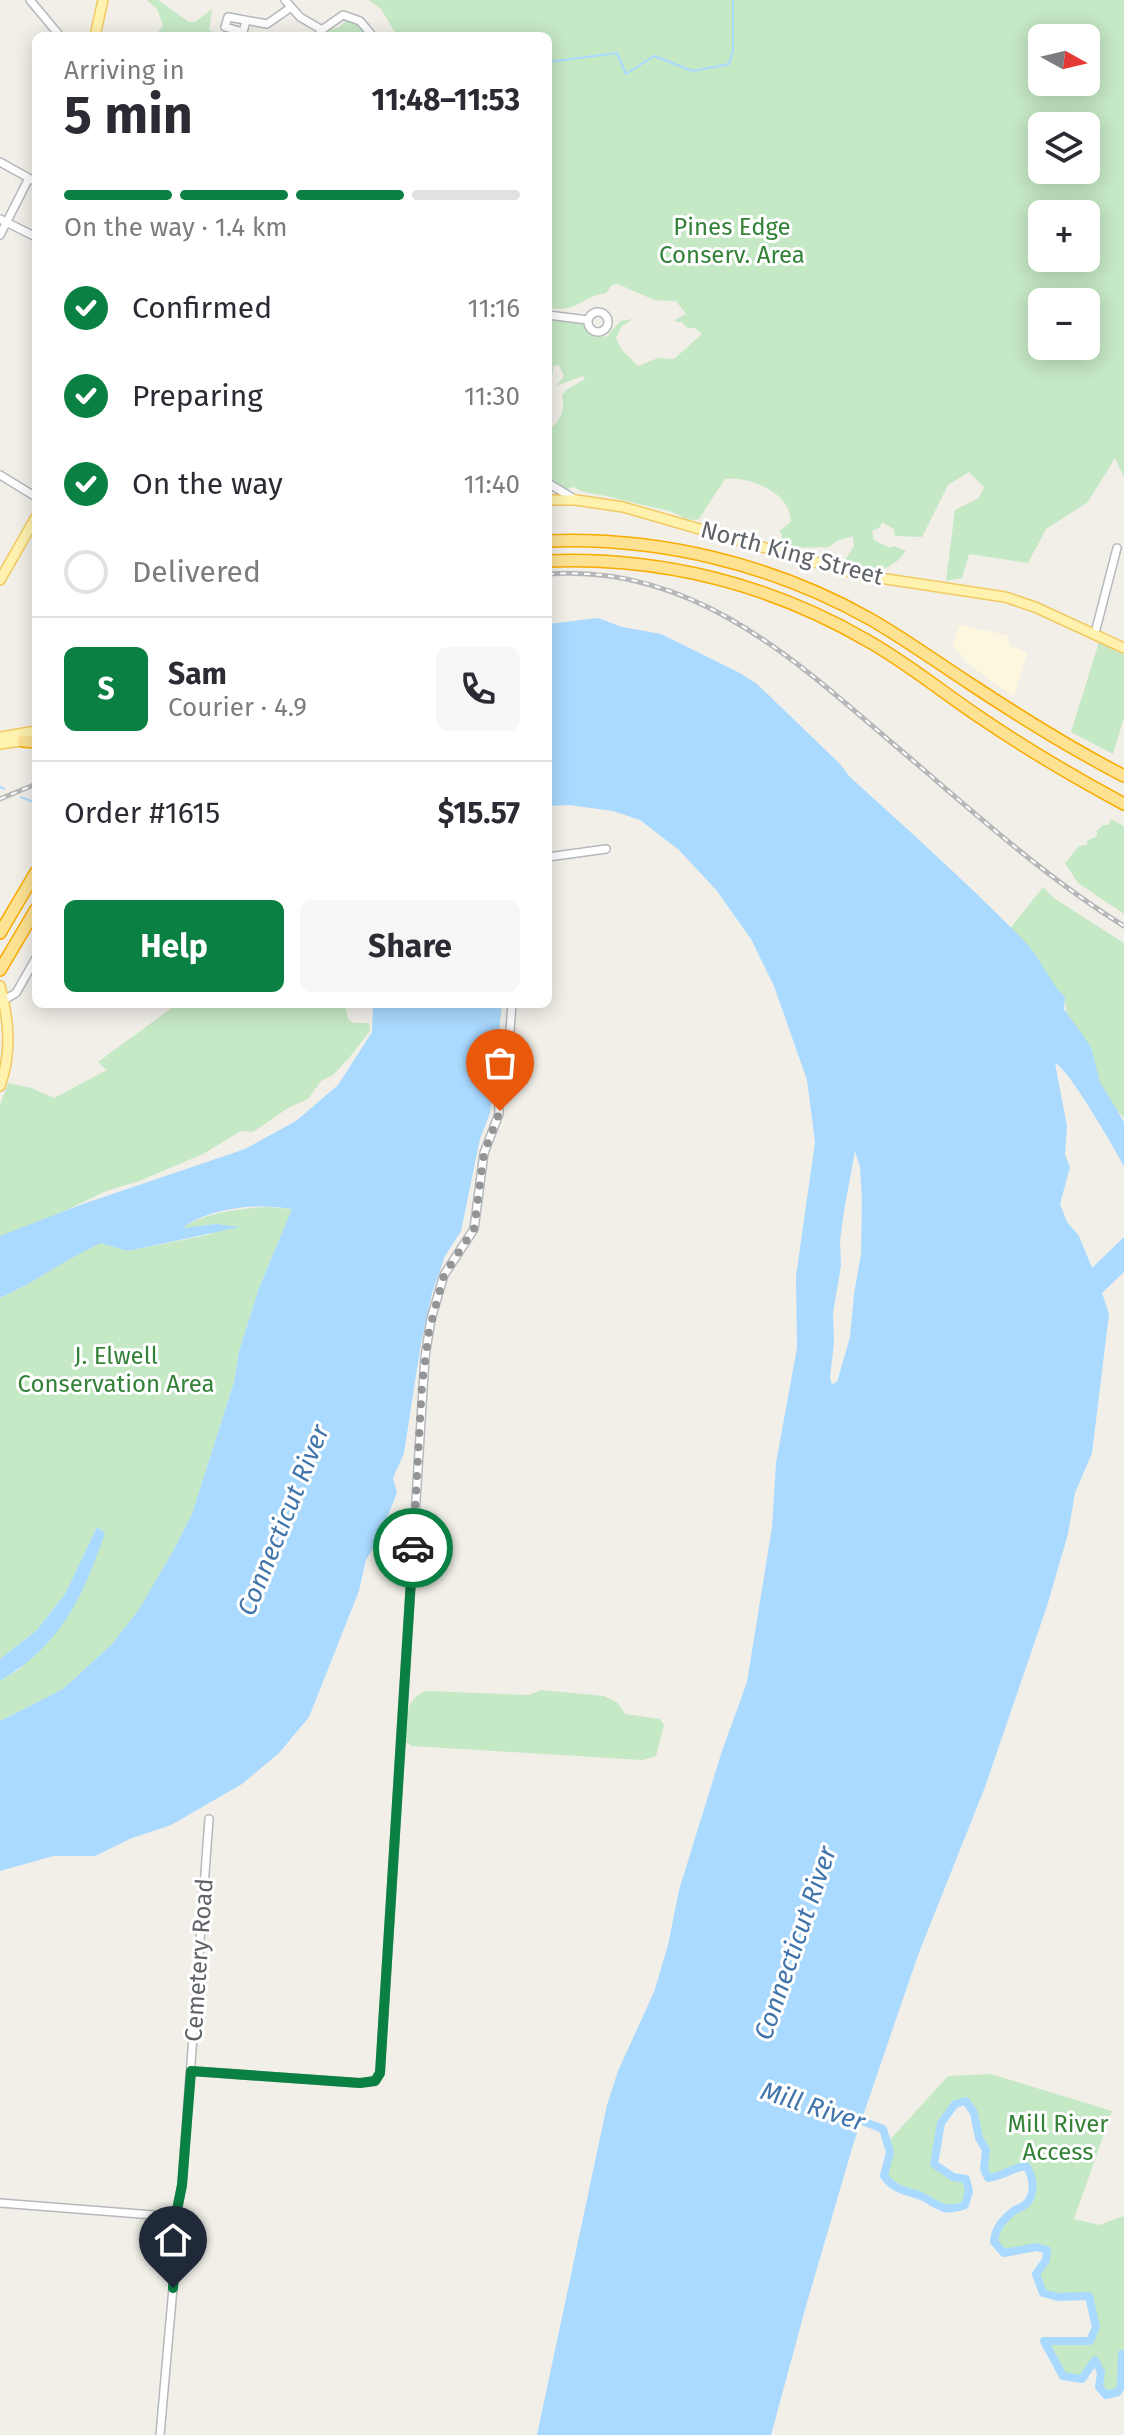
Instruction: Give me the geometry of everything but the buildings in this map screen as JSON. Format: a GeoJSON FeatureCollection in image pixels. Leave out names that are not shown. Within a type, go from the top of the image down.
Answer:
{"type":"FeatureCollection","features":[{"type":"Feature","properties":{"kind":"highway"},"geometry":{"type":"LineString","coordinates":[[552,541],[603,542],[670,549],[728,561],[791,582],[867,618],[1017,714],[1124,776]]}},
{"type":"Feature","properties":{"kind":"highway"},"geometry":{"type":"LineString","coordinates":[[552,561],[617,562],[669,569],[728,582],[792,603],[880,648],[1016,741],[1124,804]]}},
{"type":"Feature","properties":{"kind":"highway"},"geometry":{"type":"LineString","coordinates":[[0,933],[32,879]]}},
{"type":"Feature","properties":{"kind":"highway"},"geometry":{"type":"LineString","coordinates":[[0,970],[32,916]]}},
{"type":"Feature","properties":{"kind":"main road"},"geometry":{"type":"LineString","coordinates":[[96,32],[103,0]]}},
{"type":"Feature","properties":{"kind":"main road","name":"North King Street"},"geometry":{"type":"LineString","coordinates":[[552,500],[576,500],[641,512],[860,575],[1005,597],[1035,607],[1124,648]]}},
{"type":"Feature","properties":{"kind":"main road"},"geometry":{"type":"LineString","coordinates":[[0,580],[32,524]]}},
{"type":"Feature","properties":{"kind":"main road"},"geometry":{"type":"LineString","coordinates":[[0,737],[32,732]]}},
{"type":"Feature","properties":{"kind":"main road"},"geometry":{"type":"LineString","coordinates":[[0,744],[32,740]]}},
{"type":"Feature","properties":{"kind":"main road"},"geometry":{"type":"LineString","coordinates":[[0,986],[8,1056],[0,1086]]}},
{"type":"Feature","properties":{"kind":"street"},"geometry":{"type":"LineString","coordinates":[[30,0],[57,32]]}},
{"type":"Feature","properties":{"kind":"street"},"geometry":{"type":"LineString","coordinates":[[246,21],[267,24],[288,4],[319,32]]}},
{"type":"Feature","properties":{"kind":"street"},"geometry":{"type":"LineString","coordinates":[[321,32],[340,17],[346,16],[363,24],[369,32]]}},
{"type":"Feature","properties":{"kind":"street"},"geometry":{"type":"LineString","coordinates":[[0,162],[32,180],[3,220],[0,235]]}},
{"type":"Feature","properties":{"kind":"street"},"geometry":{"type":"LineString","coordinates":[[3,220],[32,235]]}},
{"type":"Feature","properties":{"kind":"street"},"geometry":{"type":"LineString","coordinates":[[552,316],[588,320]]}},
{"type":"Feature","properties":{"kind":"street"},"geometry":{"type":"LineString","coordinates":[[0,475],[32,495]]}},
{"type":"Feature","properties":{"kind":"street"},"geometry":{"type":"LineString","coordinates":[[552,485],[576,500]]}},
{"type":"Feature","properties":{"kind":"street"},"geometry":{"type":"LineString","coordinates":[[1095,633],[1117,548]]}},
{"type":"Feature","properties":{"kind":"street"},"geometry":{"type":"LineString","coordinates":[[552,856],[606,849]]}},
{"type":"Feature","properties":{"kind":"street"},"geometry":{"type":"LineString","coordinates":[[4,1000],[16,993],[32,965]]}},
{"type":"Feature","properties":{"kind":"street"},"geometry":{"type":"LineString","coordinates":[[191,2071],[360,2083],[375,2081],[380,2073],[425,1357],[431,1319],[444,1275],[474,1229],[484,1153],[499,1114],[498,1088],[509,1044],[512,1008]]}},
{"type":"Feature","properties":{"kind":"street","name":"Cemetery Road"},"geometry":{"type":"LineString","coordinates":[[160,2435],[209,1819]]}},
{"type":"Feature","properties":{"kind":"street"},"geometry":{"type":"LineString","coordinates":[[0,2203],[166,2216],[175,2220]]}},
{"type":"Feature","properties":{"kind":"shaded area"},"geometry":{"type":"Polygon","coordinates":[[[959,625],[1007,635],[1010,645],[1027,653],[1014,697],[968,664],[953,645],[959,625]]]}},
{"type":"Feature","properties":{"kind":"green space"},"geometry":{"type":"Polygon","coordinates":[[[147,0],[158,0],[189,22],[195,22],[212,9],[209,30],[214,32],[158,32],[163,25],[157,9],[147,0]]]}},
{"type":"Feature","properties":{"kind":"green space","name":"Pines Edge Conserv. Area"},"geometry":{"type":"Polygon","coordinates":[[[369,0],[1124,0],[1124,477],[1115,458],[1088,502],[1046,529],[1028,563],[969,554],[962,578],[946,581],[955,510],[979,498],[984,487],[969,472],[948,485],[922,537],[895,536],[894,529],[882,522],[872,531],[874,540],[906,551],[888,567],[874,570],[850,568],[846,559],[854,546],[853,536],[829,547],[780,548],[782,534],[779,531],[791,522],[788,509],[778,495],[752,482],[725,479],[699,519],[694,520],[665,510],[586,493],[574,487],[567,489],[552,481],[552,426],[561,415],[562,396],[566,390],[585,379],[583,376],[556,386],[564,376],[559,365],[553,366],[552,374],[552,320],[579,322],[595,335],[603,337],[609,336],[621,321],[633,319],[622,326],[616,338],[622,350],[638,366],[658,358],[674,359],[702,334],[695,328],[687,328],[682,322],[676,322],[686,314],[676,301],[654,300],[618,284],[612,285],[606,293],[572,307],[552,308],[552,32],[395,32],[381,9],[369,0]]]}},
{"type":"Feature","properties":{"kind":"green space"},"geometry":{"type":"Polygon","coordinates":[[[347,19],[358,22],[366,32],[327,32],[340,27],[347,19]]]}},
{"type":"Feature","properties":{"kind":"green space"},"geometry":{"type":"Polygon","coordinates":[[[1099,642],[1124,655],[1124,717],[1113,754],[1071,732],[1099,642]]]}},
{"type":"Feature","properties":{"kind":"green space"},"geometry":{"type":"Polygon","coordinates":[[[1111,819],[1124,826],[1124,914],[1078,883],[1065,863],[1079,846],[1087,845],[1087,841],[1097,836],[1097,831],[1108,825],[1111,819]]]}},
{"type":"Feature","properties":{"kind":"green space"},"geometry":{"type":"Polygon","coordinates":[[[1043,887],[1055,899],[1124,943],[1124,1118],[1099,1090],[1069,1029],[1065,1002],[1045,983],[1008,931],[1043,887]]]}},
{"type":"Feature","properties":{"kind":"green space"},"geometry":{"type":"Polygon","coordinates":[[[172,1008],[346,1008],[348,1019],[354,1023],[369,1023],[370,1031],[349,1058],[333,1075],[321,1081],[308,1099],[288,1108],[253,1132],[241,1131],[203,1154],[139,1181],[106,1191],[0,1242],[0,1105],[8,1083],[54,1098],[107,1070],[98,1062],[172,1008]]]}},
{"type":"Feature","properties":{"kind":"green space","name":"J. Elwell Conservation Area"},"geometry":{"type":"Polygon","coordinates":[[[268,1207],[292,1209],[259,1288],[239,1351],[234,1382],[192,1514],[173,1551],[138,1612],[112,1644],[63,1689],[0,1721],[0,1681],[20,1669],[105,1533],[97,1527],[65,1594],[37,1630],[0,1659],[0,1298],[101,1242],[128,1251],[212,1234],[216,1224],[180,1229],[222,1212],[268,1207]]]}},
{"type":"Feature","properties":{"kind":"green space"},"geometry":{"type":"Polygon","coordinates":[[[541,1690],[604,1696],[618,1703],[625,1714],[660,1719],[664,1725],[656,1756],[642,1760],[412,1746],[404,1741],[410,1704],[427,1691],[529,1695],[541,1690]]]}},
{"type":"Feature","properties":{"kind":"green space","name":"Mill River Access"},"geometry":{"type":"Polygon","coordinates":[[[991,2074],[1112,2111],[1074,2219],[1099,2225],[1124,2216],[1124,2354],[1118,2392],[1106,2395],[1099,2387],[1101,2372],[1095,2361],[1082,2379],[1063,2376],[1044,2341],[1090,2341],[1096,2327],[1089,2297],[1058,2297],[1043,2293],[1036,2274],[1046,2260],[1046,2250],[1036,2247],[1004,2253],[994,2242],[1003,2220],[1030,2199],[1032,2179],[1025,2166],[988,2178],[984,2169],[986,2150],[979,2138],[974,2113],[966,2101],[955,2104],[941,2123],[934,2164],[953,2177],[966,2179],[969,2191],[965,2205],[942,2207],[898,2188],[884,2176],[890,2152],[887,2143],[948,2076],[991,2074]]]}},
{"type":"Feature","properties":{"kind":"water","name":"Connecticut River"},"geometry":{"type":"Polygon","coordinates":[[[598,618],[622,627],[661,634],[738,672],[757,684],[849,776],[961,878],[1031,948],[1065,997],[1064,1009],[1091,1047],[1100,1082],[1124,1122],[1124,1166],[1080,1093],[1055,1063],[1067,1126],[1065,1155],[1070,1167],[1060,1204],[1067,1222],[1079,1236],[1092,1268],[1124,1237],[1124,1272],[1102,1293],[1109,1314],[1092,1453],[1075,1493],[1068,1534],[1047,1606],[985,1787],[918,1955],[853,2145],[771,2435],[537,2435],[607,2105],[618,2071],[654,1992],[668,1945],[679,1890],[747,1682],[772,1527],[776,1463],[797,1348],[796,1276],[815,1142],[807,1080],[774,986],[751,939],[717,891],[679,850],[640,820],[613,811],[552,806],[552,624],[598,618]],[[855,1151],[840,1241],[841,1266],[833,1313],[832,1384],[837,1382],[850,1337],[861,1254],[860,1167],[855,1151]]]}},
{"type":"Feature","properties":{"kind":"water","name":"Connecticut River"},"geometry":{"type":"Polygon","coordinates":[[[373,1008],[502,1008],[490,1113],[480,1139],[461,1231],[445,1256],[432,1293],[404,1453],[393,1478],[397,1493],[377,1542],[366,1560],[359,1591],[309,1717],[279,1753],[242,1784],[171,1825],[132,1838],[95,1856],[53,1856],[0,1871],[0,1721],[63,1689],[112,1644],[138,1611],[173,1551],[192,1514],[234,1382],[239,1351],[259,1288],[292,1209],[265,1206],[221,1211],[182,1228],[216,1224],[240,1227],[128,1251],[101,1243],[0,1298],[0,1236],[80,1205],[245,1149],[296,1121],[338,1085],[372,1032],[373,1008]]]}},
{"type":"Feature","properties":{"kind":"water"},"geometry":{"type":"Polygon","coordinates":[[[97,1527],[105,1533],[88,1578],[67,1618],[39,1652],[0,1681],[0,1659],[37,1630],[65,1594],[97,1527]]]}},
{"type":"Feature","properties":{"kind":"waterway"},"geometry":{"type":"LineString","coordinates":[[552,61],[617,53],[626,74],[654,56],[693,71],[729,64],[733,51],[733,0]]}},
{"type":"Feature","properties":{"kind":"waterway"},"geometry":{"type":"LineString","coordinates":[[0,787],[4,789]]}},
{"type":"Feature","properties":{"kind":"waterway"},"geometry":{"type":"LineString","coordinates":[[21,797],[32,801]]}},
{"type":"Feature","properties":{"kind":"waterway","name":"Mill River"},"geometry":{"type":"LineString","coordinates":[[852,2117],[883,2129],[890,2152],[884,2176],[889,2181],[942,2207],[952,2208],[965,2205],[969,2191],[966,2179],[953,2177],[934,2164],[941,2123],[955,2104],[966,2101],[974,2113],[979,2138],[986,2150],[984,2169],[988,2178],[1026,2166],[1032,2179],[1030,2199],[1003,2220],[994,2242],[1004,2253],[1036,2247],[1047,2250],[1046,2260],[1036,2274],[1043,2293],[1058,2297],[1089,2296],[1096,2327],[1090,2341],[1044,2341],[1063,2376],[1082,2379],[1095,2360],[1101,2372],[1099,2387],[1106,2395],[1118,2392],[1124,2354]]}},
{"type":"Feature","properties":{"kind":"railway"},"geometry":{"type":"LineString","coordinates":[[552,574],[599,575],[647,584],[693,600],[735,622],[815,678],[1033,862],[1124,926]]}},
{"type":"Feature","properties":{"kind":"railway"},"geometry":{"type":"LineString","coordinates":[[0,799],[32,786]]}},
{"type":"Feature","properties":{"kind":"way so far"},"geometry":{"type":"LineString","coordinates":[[413,1548],[422,1384],[429,1331],[444,1275],[474,1229],[484,1153],[500,1111]]}},
{"type":"Feature","properties":{"kind":"route"},"geometry":{"type":"LineString","coordinates":[[173,2288],[178,2231],[175,2220],[179,2213],[191,2071],[360,2083],[375,2081],[380,2073],[413,1548]]}}]}
